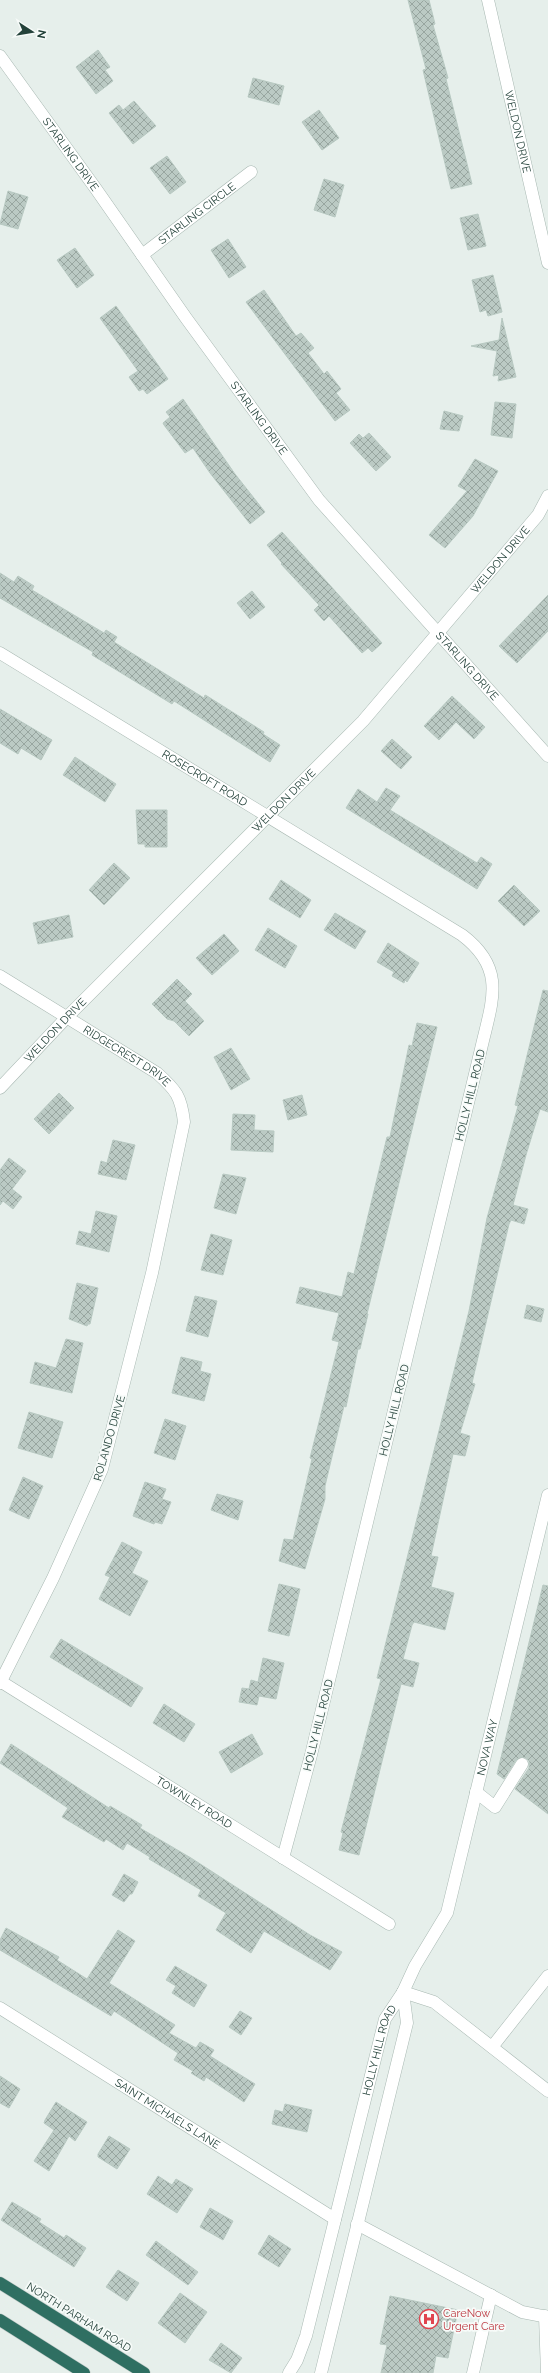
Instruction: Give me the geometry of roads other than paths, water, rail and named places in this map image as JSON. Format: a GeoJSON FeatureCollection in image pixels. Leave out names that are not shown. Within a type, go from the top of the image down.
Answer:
{"type":"FeatureCollection","features":[{"type":"Feature","properties":{"kind":"highway","name":"NORTH PARHAM ROAD"},"geometry":{"type":"LineString","coordinates":[[0,2283],[144,2373]]}},
{"type":"Feature","properties":{"kind":"highway"},"geometry":{"type":"LineString","coordinates":[[2,2325],[84,2373]]}},
{"type":"Feature","properties":{"kind":"street","name":"WELDON DRIVE"},"geometry":{"type":"LineString","coordinates":[[488,0],[548,263]]}},
{"type":"Feature","properties":{"kind":"street","name":"STARLING DRIVE"},"geometry":{"type":"LineString","coordinates":[[0,56],[319,500],[548,756]]}},
{"type":"Feature","properties":{"kind":"street","name":"STARLING CIRCLE"},"geometry":{"type":"LineString","coordinates":[[142,255],[251,172]]}},
{"type":"Feature","properties":{"kind":"street","name":"WELDON DRIVE"},"geometry":{"type":"LineString","coordinates":[[0,1088],[67,1017],[364,721],[408,671],[437,632],[538,515],[548,496]]}},
{"type":"Feature","properties":{"kind":"street","name":"ROSECROFT ROAD"},"geometry":{"type":"LineString","coordinates":[[0,654],[269,816],[462,935],[475,945],[486,960]]}},
{"type":"Feature","properties":{"kind":"street","name":"HOLLY HILL ROAD"},"geometry":{"type":"LineString","coordinates":[[283,1858],[311,1755],[492,999],[493,982],[486,960]]}},
{"type":"Feature","properties":{"kind":"street","name":"RIDGECREST DRIVE"},"geometry":{"type":"LineString","coordinates":[[0,976],[157,1073],[172,1087],[179,1097],[184,1122],[172,1177]]}},
{"type":"Feature","properties":{"kind":"street","name":"ROLANDO DRIVE"},"geometry":{"type":"LineString","coordinates":[[0,1682],[53,1578],[102,1469],[152,1273],[172,1177]]}},
{"type":"Feature","properties":{"kind":"street","name":"NOVA WAY"},"geometry":{"type":"LineString","coordinates":[[403,1992],[414,1966],[447,1913],[548,1495]]}},
{"type":"Feature","properties":{"kind":"street","name":"TOWNLEY ROAD"},"geometry":{"type":"LineString","coordinates":[[0,1682],[389,1924]]}},
{"type":"Feature","properties":{"kind":"street"},"geometry":{"type":"LineString","coordinates":[[476,1792],[495,1807],[522,1764]]}},
{"type":"Feature","properties":{"kind":"street"},"geometry":{"type":"LineString","coordinates":[[492,2047],[548,1976]]}},
{"type":"Feature","properties":{"kind":"street","name":"HOLLY HILL ROAD"},"geometry":{"type":"LineString","coordinates":[[289,2373],[297,2360],[306,2336],[385,2019],[403,1992]]}},
{"type":"Feature","properties":{"kind":"street","name":"HOLLY HILL ROAD"},"geometry":{"type":"LineString","coordinates":[[321,2373],[407,2023],[403,1992]]}},
{"type":"Feature","properties":{"kind":"street"},"geometry":{"type":"LineString","coordinates":[[403,1992],[434,2002],[548,2091]]}},
{"type":"Feature","properties":{"kind":"street","name":"SAINT MICHAELS LANE"},"geometry":{"type":"LineString","coordinates":[[0,2008],[335,2220]]}},
{"type":"Feature","properties":{"kind":"street"},"geometry":{"type":"LineString","coordinates":[[357,2224],[526,2314],[547,2316],[547,2373]]}},
{"type":"Feature","properties":{"kind":"street"},"geometry":{"type":"LineString","coordinates":[[473,2373],[491,2295]]}},
{"type":"Feature","properties":{"kind":"place","name":"CareNow Urgent Care"},"geometry":{"type":"Point","coordinates":[429,2319]}}]}
